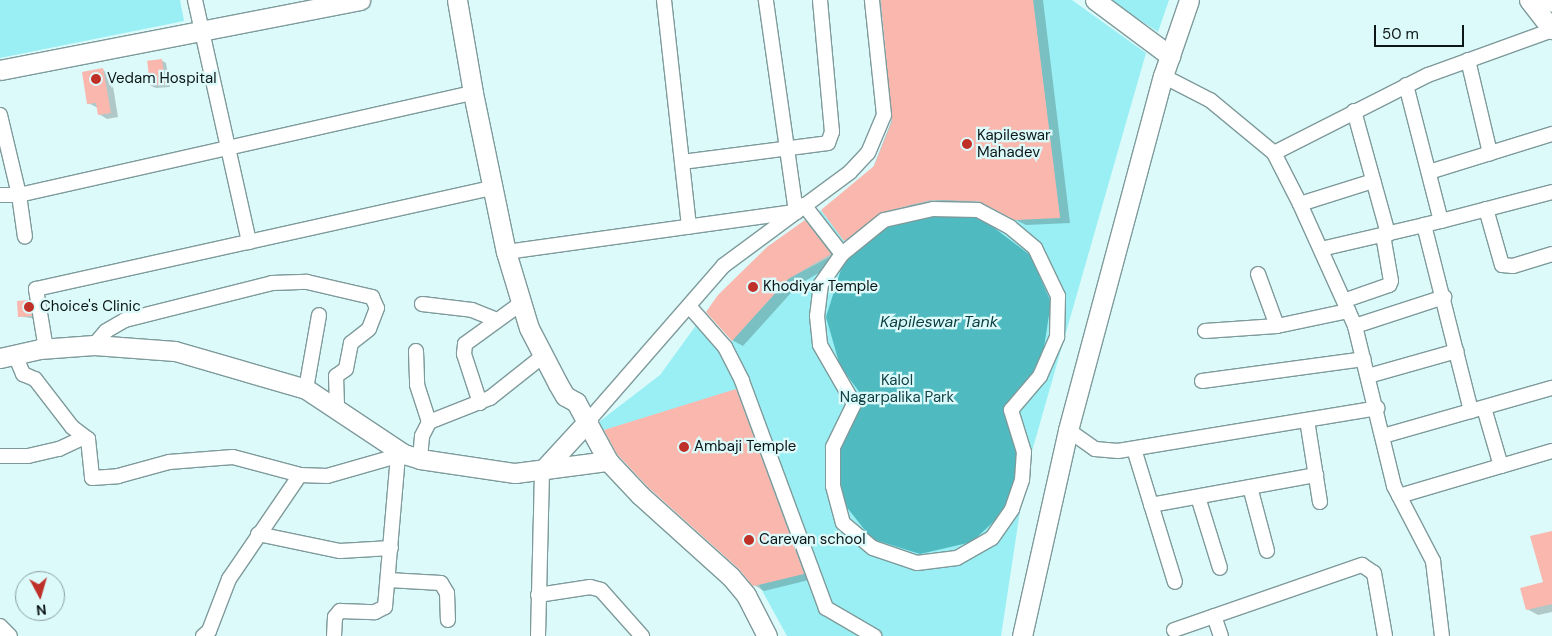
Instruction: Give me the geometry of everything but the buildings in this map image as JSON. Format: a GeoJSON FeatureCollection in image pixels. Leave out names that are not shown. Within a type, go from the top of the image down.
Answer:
{"type":"FeatureCollection","features":[{"type":"Feature","properties":{"kind":"street"},"geometry":{"type":"LineString","coordinates":[[195,0],[249,242]]}},
{"type":"Feature","properties":{"kind":"street"},"geometry":{"type":"LineString","coordinates":[[0,70],[360,0]]}},
{"type":"Feature","properties":{"kind":"street"},"geometry":{"type":"LineString","coordinates":[[457,0],[473,93],[493,188],[512,251],[541,323],[577,392],[576,402]]}},
{"type":"Feature","properties":{"kind":"street"},"geometry":{"type":"LineString","coordinates":[[466,0],[520,304],[543,356],[565,396],[576,402],[588,421],[608,461],[640,495],[731,577],[750,602],[767,636]]}},
{"type":"Feature","properties":{"kind":"street"},"geometry":{"type":"LineString","coordinates":[[665,0],[689,227]]}},
{"type":"Feature","properties":{"kind":"street"},"geometry":{"type":"LineString","coordinates":[[766,0],[787,151],[800,209],[842,254]]}},
{"type":"Feature","properties":{"kind":"street"},"geometry":{"type":"LineString","coordinates":[[682,162],[822,146],[831,137],[820,0]]}},
{"type":"Feature","properties":{"kind":"street"},"geometry":{"type":"LineString","coordinates":[[538,636],[542,471],[723,266],[860,164],[879,130],[884,115],[872,0]]}},
{"type":"Feature","properties":{"kind":"street"},"geometry":{"type":"LineString","coordinates":[[1094,0],[1170,56]]}},
{"type":"Feature","properties":{"kind":"street"},"geometry":{"type":"LineString","coordinates":[[1022,636],[1068,430],[1163,76],[1189,0]]}},
{"type":"Feature","properties":{"kind":"street"},"geometry":{"type":"LineString","coordinates":[[1274,154],[1406,85],[1552,29],[1529,0]]}},
{"type":"Feature","properties":{"kind":"street"},"geometry":{"type":"LineString","coordinates":[[1468,60],[1490,153]]}},
{"type":"Feature","properties":{"kind":"street"},"geometry":{"type":"LineString","coordinates":[[1163,76],[1210,100],[1274,154],[1300,204],[1355,326],[1377,408],[1394,486],[1433,561],[1442,636]]}},
{"type":"Feature","properties":{"kind":"street"},"geometry":{"type":"LineString","coordinates":[[1406,85],[1441,221]]}},
{"type":"Feature","properties":{"kind":"street"},"geometry":{"type":"LineString","coordinates":[[0,195],[20,195],[473,93]]}},
{"type":"Feature","properties":{"kind":"street"},"geometry":{"type":"LineString","coordinates":[[1204,331],[1277,326],[1347,306],[1389,285],[1392,281],[1385,234],[1354,111]]}},
{"type":"Feature","properties":{"kind":"street"},"geometry":{"type":"LineString","coordinates":[[0,115],[20,195],[25,237]]}},
{"type":"Feature","properties":{"kind":"street"},"geometry":{"type":"LineString","coordinates":[[1429,172],[1552,134]]}},
{"type":"Feature","properties":{"kind":"street"},"geometry":{"type":"LineString","coordinates":[[1300,204],[1373,181]]}},
{"type":"Feature","properties":{"kind":"street"},"geometry":{"type":"LineString","coordinates":[[46,349],[36,290],[493,188]]}},
{"type":"Feature","properties":{"kind":"street"},"geometry":{"type":"LineString","coordinates":[[1322,250],[1552,192]]}},
{"type":"Feature","properties":{"kind":"street"},"geometry":{"type":"LineString","coordinates":[[512,251],[689,227],[800,209]]}},
{"type":"Feature","properties":{"kind":"street"},"geometry":{"type":"LineString","coordinates":[[933,209],[978,210],[1010,227],[1034,248],[1058,296],[1057,337],[1040,376],[1010,410],[1024,452],[1022,480],[1012,508],[992,538],[957,558],[917,563],[873,548],[843,524],[833,486],[833,447],[854,404],[820,345],[817,316],[821,284],[842,254],[884,220],[933,209]]}},
{"type":"Feature","properties":{"kind":"street"},"geometry":{"type":"LineString","coordinates":[[1486,209],[1502,265],[1513,266],[1551,258]]}},
{"type":"Feature","properties":{"kind":"street"},"geometry":{"type":"LineString","coordinates":[[1424,225],[1457,351],[1501,466]]}},
{"type":"Feature","properties":{"kind":"street"},"geometry":{"type":"LineString","coordinates":[[1258,274],[1277,326]]}},
{"type":"Feature","properties":{"kind":"street"},"geometry":{"type":"LineString","coordinates":[[94,345],[106,331],[125,320],[289,280],[372,297],[377,303],[369,329],[351,343],[346,368],[336,376],[336,408]]}},
{"type":"Feature","properties":{"kind":"street"},"geometry":{"type":"LineString","coordinates":[[1355,326],[1444,297]]}},
{"type":"Feature","properties":{"kind":"street"},"geometry":{"type":"LineString","coordinates":[[422,304],[472,310],[497,320]]}},
{"type":"Feature","properties":{"kind":"street"},"geometry":{"type":"LineString","coordinates":[[480,403],[464,348],[469,339],[520,304]]}},
{"type":"Feature","properties":{"kind":"street"},"geometry":{"type":"LineString","coordinates":[[689,306],[724,347],[742,381],[826,608],[874,636]]}},
{"type":"Feature","properties":{"kind":"street"},"geometry":{"type":"LineString","coordinates":[[306,389],[319,315]]}},
{"type":"Feature","properties":{"kind":"street"},"geometry":{"type":"LineString","coordinates":[[7,357],[46,349],[94,345],[175,351],[306,389],[407,456]]}},
{"type":"Feature","properties":{"kind":"street"},"geometry":{"type":"LineString","coordinates":[[416,351],[417,385],[430,422]]}},
{"type":"Feature","properties":{"kind":"street"},"geometry":{"type":"LineString","coordinates":[[1368,376],[1457,351]]}},
{"type":"Feature","properties":{"kind":"street"},"geometry":{"type":"LineString","coordinates":[[334,636],[334,617],[340,611],[375,612],[386,607],[391,548],[407,456],[430,422],[480,403],[504,389],[543,356]]}},
{"type":"Feature","properties":{"kind":"street"},"geometry":{"type":"LineString","coordinates":[[7,357],[23,374],[36,379],[83,438],[88,439],[92,478],[118,476],[169,462],[232,457],[300,475],[327,476],[407,456],[515,473],[608,461]]}},
{"type":"Feature","properties":{"kind":"street"},"geometry":{"type":"LineString","coordinates":[[1202,381],[1364,359]]}},
{"type":"Feature","properties":{"kind":"street"},"geometry":{"type":"LineString","coordinates":[[1383,436],[1552,388]]}},
{"type":"Feature","properties":{"kind":"street"},"geometry":{"type":"LineString","coordinates":[[1068,430],[1095,449],[1118,452],[1377,408]]}},
{"type":"Feature","properties":{"kind":"street"},"geometry":{"type":"LineString","coordinates":[[1307,420],[1320,502]]}},
{"type":"Feature","properties":{"kind":"street"},"geometry":{"type":"LineString","coordinates":[[0,456],[28,456],[59,449],[83,438]]}},
{"type":"Feature","properties":{"kind":"street"},"geometry":{"type":"LineString","coordinates":[[1134,449],[1175,582]]}},
{"type":"Feature","properties":{"kind":"street"},"geometry":{"type":"LineString","coordinates":[[1399,496],[1552,451]]}},
{"type":"Feature","properties":{"kind":"street"},"geometry":{"type":"LineString","coordinates":[[203,636],[209,631],[229,579],[300,475]]}},
{"type":"Feature","properties":{"kind":"street"},"geometry":{"type":"LineString","coordinates":[[1152,505],[1316,475]]}},
{"type":"Feature","properties":{"kind":"street"},"geometry":{"type":"LineString","coordinates":[[1250,487],[1268,551]]}},
{"type":"Feature","properties":{"kind":"street"},"geometry":{"type":"LineString","coordinates":[[1198,497],[1220,568]]}},
{"type":"Feature","properties":{"kind":"street"},"geometry":{"type":"LineString","coordinates":[[258,534],[340,551],[391,548]]}},
{"type":"Feature","properties":{"kind":"street"},"geometry":{"type":"LineString","coordinates":[[1174,630],[1362,565],[1374,573],[1385,636]]}},
{"type":"Feature","properties":{"kind":"street"},"geometry":{"type":"LineString","coordinates":[[388,580],[441,583],[447,593],[448,620]]}},
{"type":"Feature","properties":{"kind":"street"},"geometry":{"type":"LineString","coordinates":[[538,595],[590,587],[601,590],[642,636]]}},
{"type":"Feature","properties":{"kind":"street"},"geometry":{"type":"LineString","coordinates":[[1214,616],[1221,636]]}},
{"type":"Feature","properties":{"kind":"street"},"geometry":{"type":"LineString","coordinates":[[0,626],[10,636]]}},
{"type":"Feature","properties":{"kind":"green space"},"geometry":{"type":"Polygon","coordinates":[[[0,0],[180,0],[184,21],[0,58],[0,0]]]}},
{"type":"Feature","properties":{"kind":"green space","name":"Kalol Nagarpalika Park"},"geometry":{"type":"Polygon","coordinates":[[[1033,0],[1072,0],[1146,53],[1026,472],[1001,636],[787,636],[759,585],[804,573],[777,490],[738,389],[598,432],[600,421],[660,375],[705,313],[731,342],[788,279],[832,256],[805,220],[821,210],[849,246],[880,219],[911,205],[946,199],[983,205],[1008,220],[1060,217],[1033,0]]]}},
{"type":"Feature","properties":{"kind":"green space"},"geometry":{"type":"Polygon","coordinates":[[[1110,0],[1169,0],[1158,32],[1110,0]]]}},
{"type":"Feature","properties":{"kind":"water","name":"Kapileswar Tank"},"geometry":{"type":"Polygon","coordinates":[[[931,214],[980,217],[1030,255],[1051,302],[1041,367],[1003,408],[1020,458],[1007,509],[972,542],[920,554],[872,539],[845,505],[836,458],[851,420],[866,401],[840,366],[826,317],[842,266],[872,232],[931,214]]]}},
{"type":"Feature","properties":{"kind":"place","name":"Vedam Hospital"},"geometry":{"type":"Point","coordinates":[96,79]}},
{"type":"Feature","properties":{"kind":"place","name":"Kapileswar Mahadev"},"geometry":{"type":"Point","coordinates":[967,144]}},
{"type":"Feature","properties":{"kind":"place","name":"Khodiyar Temple"},"geometry":{"type":"Point","coordinates":[753,287]}},
{"type":"Feature","properties":{"kind":"place","name":"Choice's Clinic"},"geometry":{"type":"Point","coordinates":[29,307]}},
{"type":"Feature","properties":{"kind":"place","name":"Ambaji Temple"},"geometry":{"type":"Point","coordinates":[684,447]}},
{"type":"Feature","properties":{"kind":"place","name":"Carevan school"},"geometry":{"type":"Point","coordinates":[749,540]}}]}
